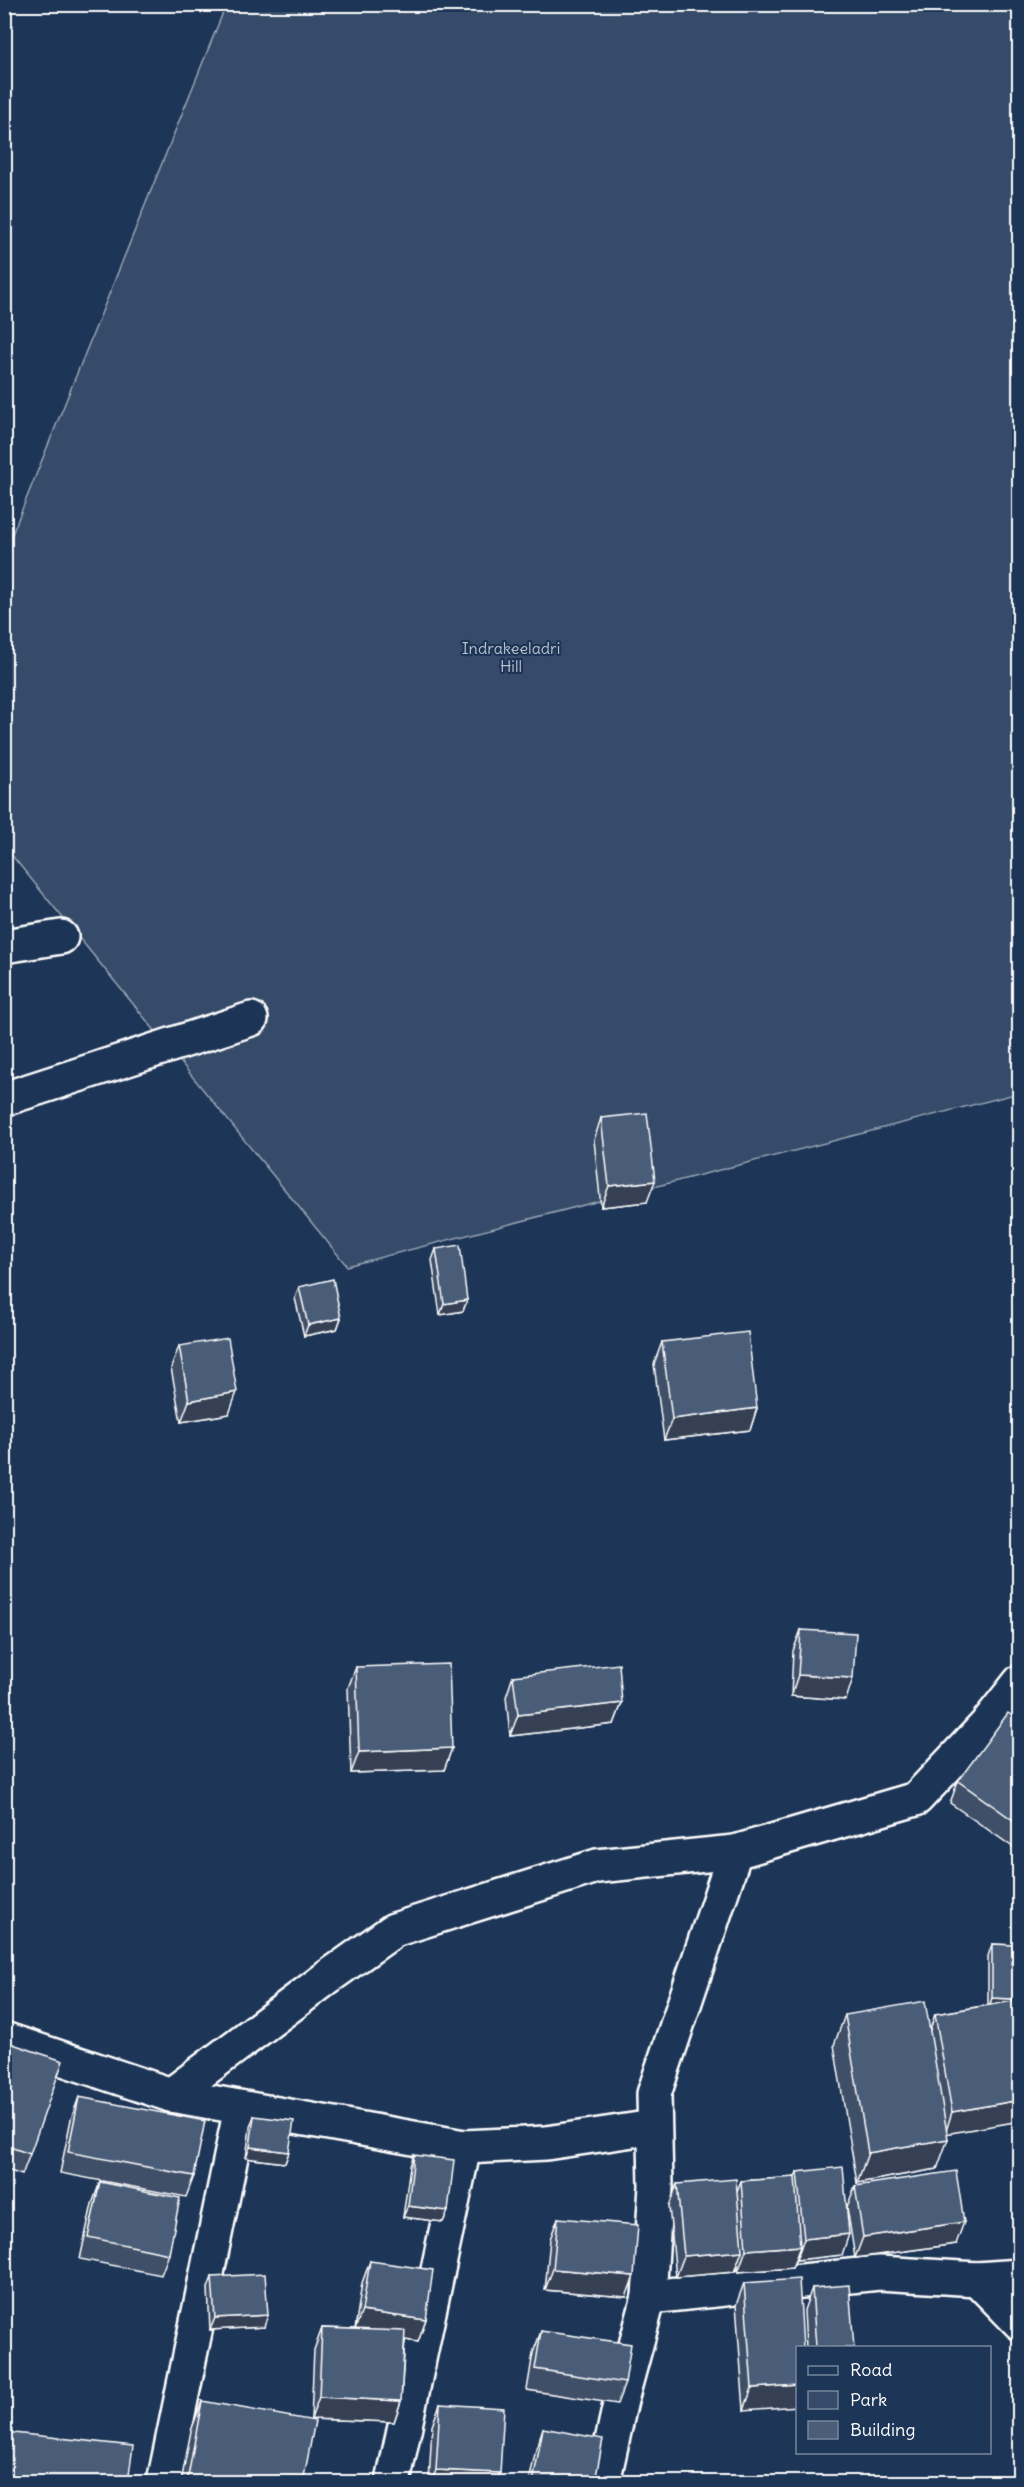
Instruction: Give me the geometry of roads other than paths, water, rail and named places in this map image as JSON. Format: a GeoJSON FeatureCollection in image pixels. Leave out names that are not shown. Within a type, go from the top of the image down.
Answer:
{"type":"FeatureCollection","features":[{"type":"Feature","properties":{"kind":"street"},"geometry":{"type":"LineString","coordinates":[[4,946],[61,938]]}},
{"type":"Feature","properties":{"kind":"street"},"geometry":{"type":"LineString","coordinates":[[4,1099],[251,1019]]}},
{"type":"Feature","properties":{"kind":"street"},"geometry":{"type":"LineString","coordinates":[[171,2095],[394,1930],[597,1866],[735,1852],[916,1799],[986,1725],[1020,1682]]}},
{"type":"Feature","properties":{"kind":"street"},"geometry":{"type":"LineString","coordinates":[[986,1725],[1020,1736]]}},
{"type":"Feature","properties":{"kind":"street"},"geometry":{"type":"LineString","coordinates":[[603,2482],[621,2400],[649,2297],[656,2186],[654,2094],[735,1852]]}},
{"type":"Feature","properties":{"kind":"street"},"geometry":{"type":"LineString","coordinates":[[4,2039],[171,2095],[464,2147],[546,2143],[653,2127]]}},
{"type":"Feature","properties":{"kind":"street"},"geometry":{"type":"LineString","coordinates":[[164,2482],[242,2108]]}},
{"type":"Feature","properties":{"kind":"street"},"geometry":{"type":"LineString","coordinates":[[393,2482],[464,2147]]}},
{"type":"Feature","properties":{"kind":"street"},"geometry":{"type":"LineString","coordinates":[[649,2297],[879,2273],[977,2279],[1020,2276]]}},
{"type":"Feature","properties":{"kind":"street"},"geometry":{"type":"LineString","coordinates":[[977,2279],[1020,2323]]}},
{"type":"Feature","properties":{"kind":"park label","name":"Indrakeeladri Hill"},"geometry":{"type":"Point","coordinates":[511,657]}}]}
